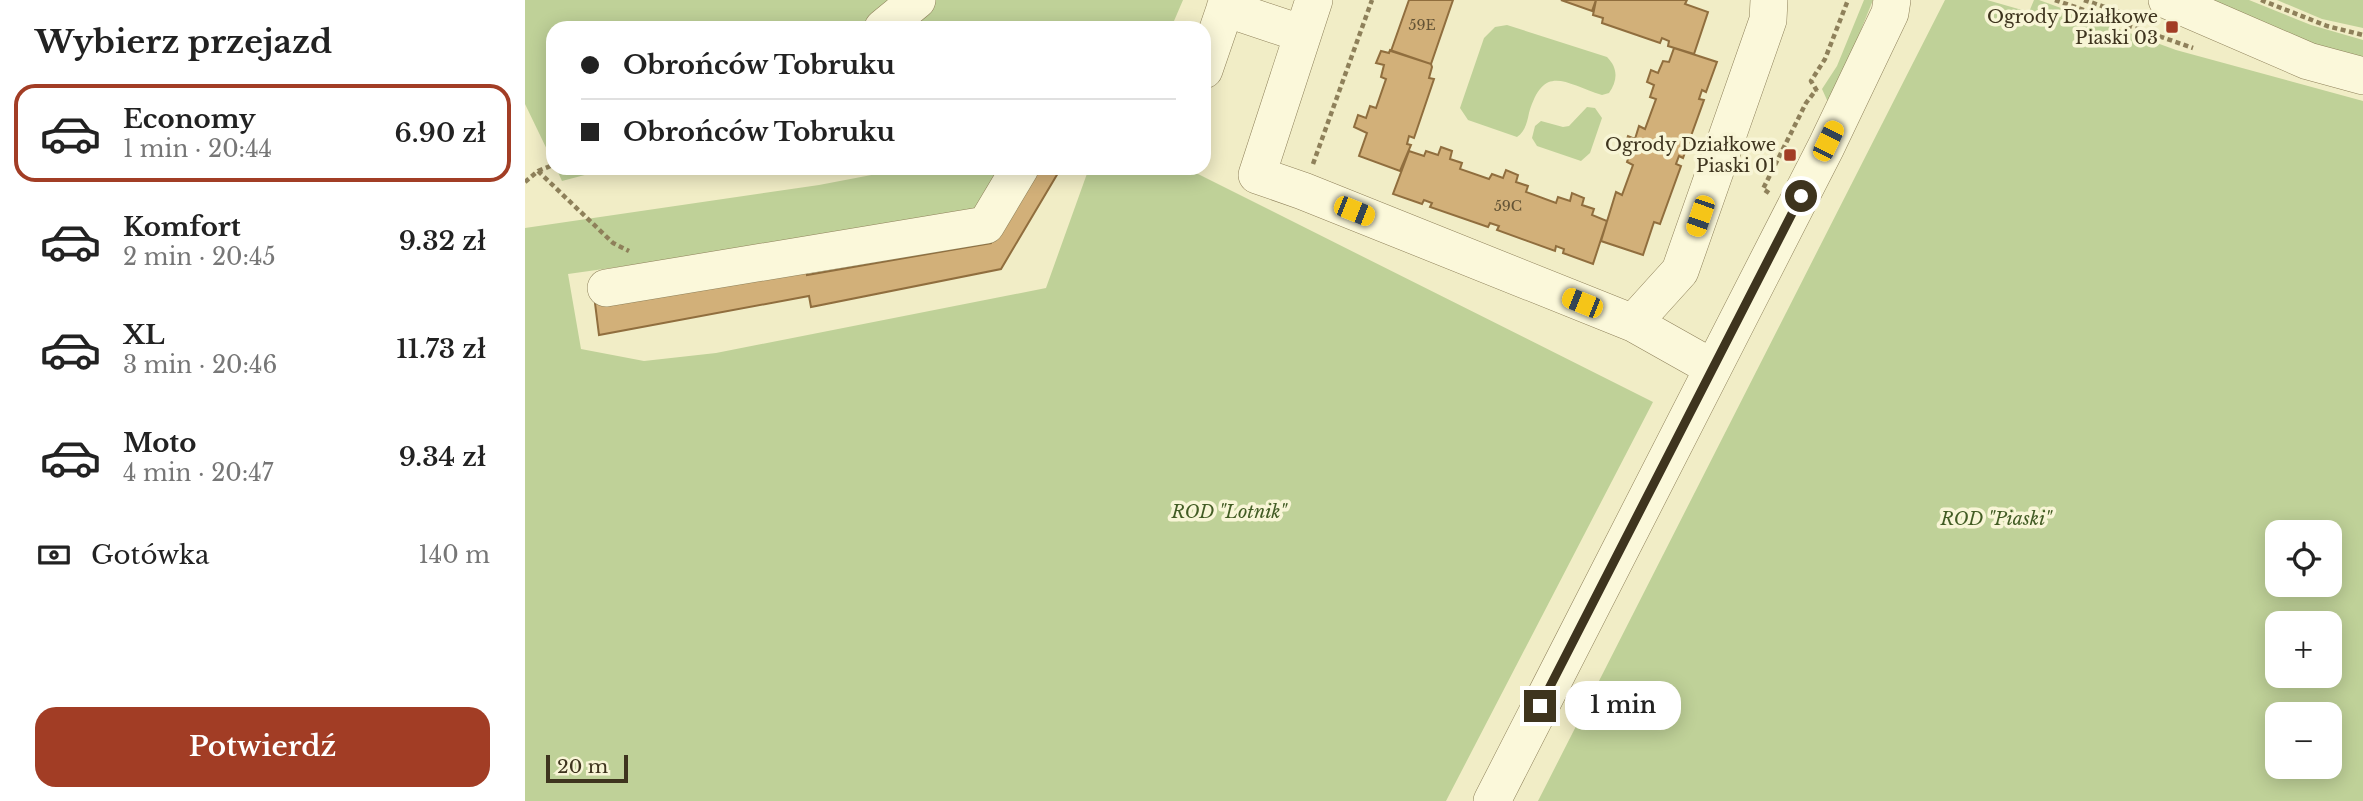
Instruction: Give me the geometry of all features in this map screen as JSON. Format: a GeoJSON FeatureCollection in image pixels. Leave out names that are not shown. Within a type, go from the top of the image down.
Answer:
{"type":"FeatureCollection","features":[{"type":"Feature","properties":{"kind":"street"},"geometry":{"type":"LineString","coordinates":[[892,21],[917,0]]}},
{"type":"Feature","properties":{"kind":"street"},"geometry":{"type":"LineString","coordinates":[[1633,323],[1680,271],[1767,20],[1769,0]]}},
{"type":"Feature","properties":{"kind":"street"},"geometry":{"type":"LineString","coordinates":[[2167,0],[2308,61],[2363,76]]}},
{"type":"Feature","properties":{"kind":"street"},"geometry":{"type":"LineString","coordinates":[[1211,49],[1226,4],[1308,17],[1257,175],[1304,191],[1633,323],[1713,368]]}},
{"type":"Feature","properties":{"kind":"street"},"geometry":{"type":"LineString","coordinates":[[1492,801],[1826,146],[1895,4]]}},
{"type":"Feature","properties":{"kind":"street"},"geometry":{"type":"LineString","coordinates":[[606,288],[986,225],[1016,175]]}},
{"type":"Feature","properties":{"kind":"path"},"geometry":{"type":"LineString","coordinates":[[1304,191],[1372,0]]}},
{"type":"Feature","properties":{"kind":"path"},"geometry":{"type":"LineString","coordinates":[[2055,0],[2205,52]]}},
{"type":"Feature","properties":{"kind":"path"},"geometry":{"type":"LineString","coordinates":[[2261,0],[2327,26],[2363,35]]}},
{"type":"Feature","properties":{"kind":"path"},"geometry":{"type":"LineString","coordinates":[[525,182],[546,168]]}},
{"type":"Feature","properties":{"kind":"path"},"geometry":{"type":"LineString","coordinates":[[538,171],[613,243],[636,254]]}},
{"type":"Feature","properties":{"kind":"green space"},"geometry":{"type":"Polygon","coordinates":[[[525,0],[1183,0],[1174,21],[546,21],[546,148],[525,104],[525,0]]]}},
{"type":"Feature","properties":{"kind":"green space"},"geometry":{"type":"Polygon","coordinates":[[[1864,0],[1873,0],[1832,102],[1827,100],[1822,89],[1837,66],[1864,0]]]}},
{"type":"Feature","properties":{"kind":"green space","name":"ROD \"Piaski\""},"geometry":{"type":"Polygon","coordinates":[[[1945,0],[1987,0],[2029,12],[2034,0],[2039,0],[2176,50],[2363,101],[2363,801],[1538,801],[1945,0]]]}},
{"type":"Feature","properties":{"kind":"green space"},"geometry":{"type":"Polygon","coordinates":[[[2202,0],[2249,0],[2311,25],[2363,40],[2363,62],[2341,56],[2202,0]]]}},
{"type":"Feature","properties":{"kind":"green space"},"geometry":{"type":"Polygon","coordinates":[[[2277,0],[2363,0],[2363,28],[2322,19],[2277,0]]]}},
{"type":"Feature","properties":{"kind":"green space"},"geometry":{"type":"Polygon","coordinates":[[[1507,25],[1607,57],[1616,74],[1609,93],[1602,95],[1566,82],[1549,82],[1541,87],[1535,97],[1525,127],[1517,137],[1468,120],[1460,108],[1484,38],[1495,27],[1507,25]]]}},
{"type":"Feature","properties":{"kind":"green space"},"geometry":{"type":"Polygon","coordinates":[[[1587,107],[1595,108],[1602,118],[1590,153],[1581,161],[1537,146],[1532,138],[1535,126],[1541,121],[1569,126],[1587,107]]]}},
{"type":"Feature","properties":{"kind":"green space"},"geometry":{"type":"Polygon","coordinates":[[[559,175],[585,175],[562,181],[559,175]]]}},
{"type":"Feature","properties":{"kind":"green space","name":"ROD \"Lotnik\""},"geometry":{"type":"Polygon","coordinates":[[[871,175],[997,175],[973,217],[568,274],[581,349],[644,361],[716,353],[1046,288],[1086,175],[1200,175],[1653,402],[1446,801],[525,801],[525,228],[871,175]]]}},
{"type":"Feature","properties":{"kind":"building"},"geometry":{"type":"Polygon","coordinates":[[[1409,0],[1453,0],[1431,64],[1391,51],[1409,0]]]}},
{"type":"Feature","properties":{"kind":"building"},"geometry":{"type":"Polygon","coordinates":[[[1561,0],[1596,0],[1592,11],[1561,0]]]}},
{"type":"Feature","properties":{"kind":"building"},"geometry":{"type":"Polygon","coordinates":[[[1596,0],[1687,0],[1685,4],[1708,12],[1694,54],[1668,46],[1669,41],[1662,38],[1660,43],[1602,23],[1603,18],[1593,15],[1596,0]]]}},
{"type":"Feature","properties":{"kind":"building"},"geometry":{"type":"Polygon","coordinates":[[[1674,48],[1717,62],[1706,92],[1702,90],[1699,99],[1704,100],[1683,158],[1679,156],[1676,164],[1681,166],[1660,224],[1654,222],[1643,255],[1601,241],[1616,192],[1622,195],[1633,165],[1627,162],[1631,150],[1624,148],[1628,136],[1635,139],[1639,126],[1645,129],[1656,99],[1650,97],[1654,85],[1647,82],[1651,70],[1658,73],[1663,61],[1669,62],[1674,48]]]}},
{"type":"Feature","properties":{"kind":"building"},"geometry":{"type":"Polygon","coordinates":[[[1390,50],[1431,64],[1429,78],[1434,79],[1414,138],[1409,136],[1407,144],[1411,145],[1400,171],[1359,156],[1367,133],[1354,127],[1358,115],[1366,118],[1370,106],[1376,108],[1386,79],[1381,77],[1384,65],[1376,63],[1381,51],[1389,53],[1390,50]]]}},
{"type":"Feature","properties":{"kind":"building"},"geometry":{"type":"Polygon","coordinates":[[[1441,147],[1452,151],[1450,159],[1462,163],[1460,169],[1489,179],[1492,174],[1503,178],[1506,170],[1518,175],[1516,182],[1528,186],[1526,192],[1556,203],[1558,197],[1570,201],[1572,193],[1584,198],[1582,205],[1594,209],[1592,215],[1607,221],[1593,264],[1563,253],[1564,249],[1556,246],[1555,251],[1497,230],[1499,226],[1490,223],[1488,227],[1430,207],[1432,203],[1424,200],[1422,204],[1393,194],[1409,151],[1424,156],[1426,151],[1438,155],[1441,147]]]}},
{"type":"Feature","properties":{"kind":"building"},"geometry":{"type":"Polygon","coordinates":[[[1031,175],[1057,175],[1001,269],[811,307],[809,296],[599,335],[595,303],[806,266],[807,275],[991,243],[1031,175]]]}},
{"type":"Feature","properties":{"kind":"place","name":"Ogrody Działkowe Piaski 03"},"geometry":{"type":"Point","coordinates":[2172,27]}},
{"type":"Feature","properties":{"kind":"place","name":"Ogrody Działkowe Piaski 01"},"geometry":{"type":"Point","coordinates":[1790,155]}},
{"type":"Feature","properties":{"kind":"route"},"geometry":{"type":"LineString","coordinates":[[1540,706],[1801,196]]}}]}
